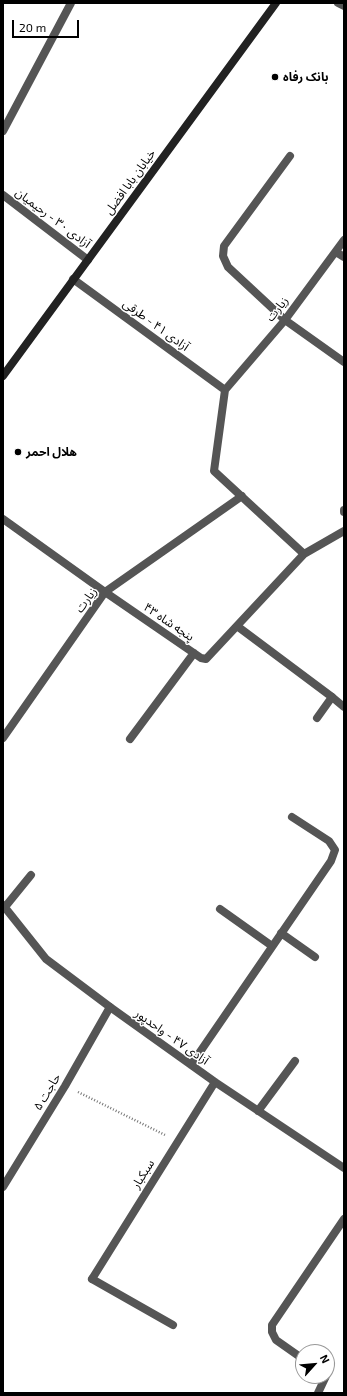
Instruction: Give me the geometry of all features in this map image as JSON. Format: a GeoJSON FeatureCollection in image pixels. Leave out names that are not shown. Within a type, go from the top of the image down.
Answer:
{"type":"FeatureCollection","features":[{"type":"Feature","properties":{"kind":"main road","name":"خیابان بابا افضل"},"geometry":{"type":"LineString","coordinates":[[3,376],[276,3]]}},
{"type":"Feature","properties":{"kind":"street"},"geometry":{"type":"LineString","coordinates":[[3,131],[71,3]]}},
{"type":"Feature","properties":{"kind":"street"},"geometry":{"type":"LineString","coordinates":[[338,3],[344,6]]}},
{"type":"Feature","properties":{"kind":"street"},"geometry":{"type":"LineString","coordinates":[[290,156],[224,246],[223,256],[228,267],[285,320],[344,362]]}},
{"type":"Feature","properties":{"kind":"street","name":"آزادی ۳۰ - رحیمیان"},"geometry":{"type":"LineString","coordinates":[[3,196],[88,260]]}},
{"type":"Feature","properties":{"kind":"street","name":"زیارت"},"geometry":{"type":"LineString","coordinates":[[225,390],[285,320],[344,240]]}},
{"type":"Feature","properties":{"kind":"street"},"geometry":{"type":"LineString","coordinates":[[336,252],[344,257]]}},
{"type":"Feature","properties":{"kind":"street","name":"آزادی ۴۱ - طرقی"},"geometry":{"type":"LineString","coordinates":[[73,279],[225,390]]}},
{"type":"Feature","properties":{"kind":"street"},"geometry":{"type":"LineString","coordinates":[[225,390],[214,471],[304,554]]}},
{"type":"Feature","properties":{"kind":"street","name":"زیارت"},"geometry":{"type":"LineString","coordinates":[[3,738],[105,592],[242,496]]}},
{"type":"Feature","properties":{"kind":"street","name":"پنجه شاه ۴۳"},"geometry":{"type":"LineString","coordinates":[[3,519],[105,592],[194,653],[206,659],[304,554],[344,531]]}},
{"type":"Feature","properties":{"kind":"street"},"geometry":{"type":"LineString","coordinates":[[237,626],[344,707]]}},
{"type":"Feature","properties":{"kind":"street"},"geometry":{"type":"LineString","coordinates":[[130,739],[194,653]]}},
{"type":"Feature","properties":{"kind":"street"},"geometry":{"type":"LineString","coordinates":[[317,718],[332,697]]}},
{"type":"Feature","properties":{"kind":"street"},"geometry":{"type":"LineString","coordinates":[[191,1065],[331,861],[335,850],[329,841],[292,817]]}},
{"type":"Feature","properties":{"kind":"street"},"geometry":{"type":"LineString","coordinates":[[4,906],[31,875]]}},
{"type":"Feature","properties":{"kind":"street","name":"آزادی ۴۷ - واحدپور"},"geometry":{"type":"LineString","coordinates":[[4,906],[46,959],[215,1082],[344,1168]]}},
{"type":"Feature","properties":{"kind":"street"},"geometry":{"type":"LineString","coordinates":[[220,909],[272,946]]}},
{"type":"Feature","properties":{"kind":"street"},"geometry":{"type":"LineString","coordinates":[[282,932],[314,957]]}},
{"type":"Feature","properties":{"kind":"street","name":"حاجت ۵"},"geometry":{"type":"LineString","coordinates":[[3,1187],[65,1086],[110,1007]]}},
{"type":"Feature","properties":{"kind":"street"},"geometry":{"type":"LineString","coordinates":[[258,1111],[296,1061]]}},
{"type":"Feature","properties":{"kind":"street","name":"سبکبار"},"geometry":{"type":"LineString","coordinates":[[172,1324],[92,1278],[215,1082]]}},
{"type":"Feature","properties":{"kind":"street"},"geometry":{"type":"LineString","coordinates":[[295,1353],[276,1340],[272,1332],[272,1325],[344,1219]]}},
{"type":"Feature","properties":{"kind":"path"},"geometry":{"type":"LineString","coordinates":[[65,1086],[178,1141]]}},
{"type":"Feature","properties":{"kind":"place","name":"بانک رفاه"},"geometry":{"type":"Point","coordinates":[275,77]}},
{"type":"Feature","properties":{"kind":"place","name":"هلال احمر"},"geometry":{"type":"Point","coordinates":[18,452]}}]}
